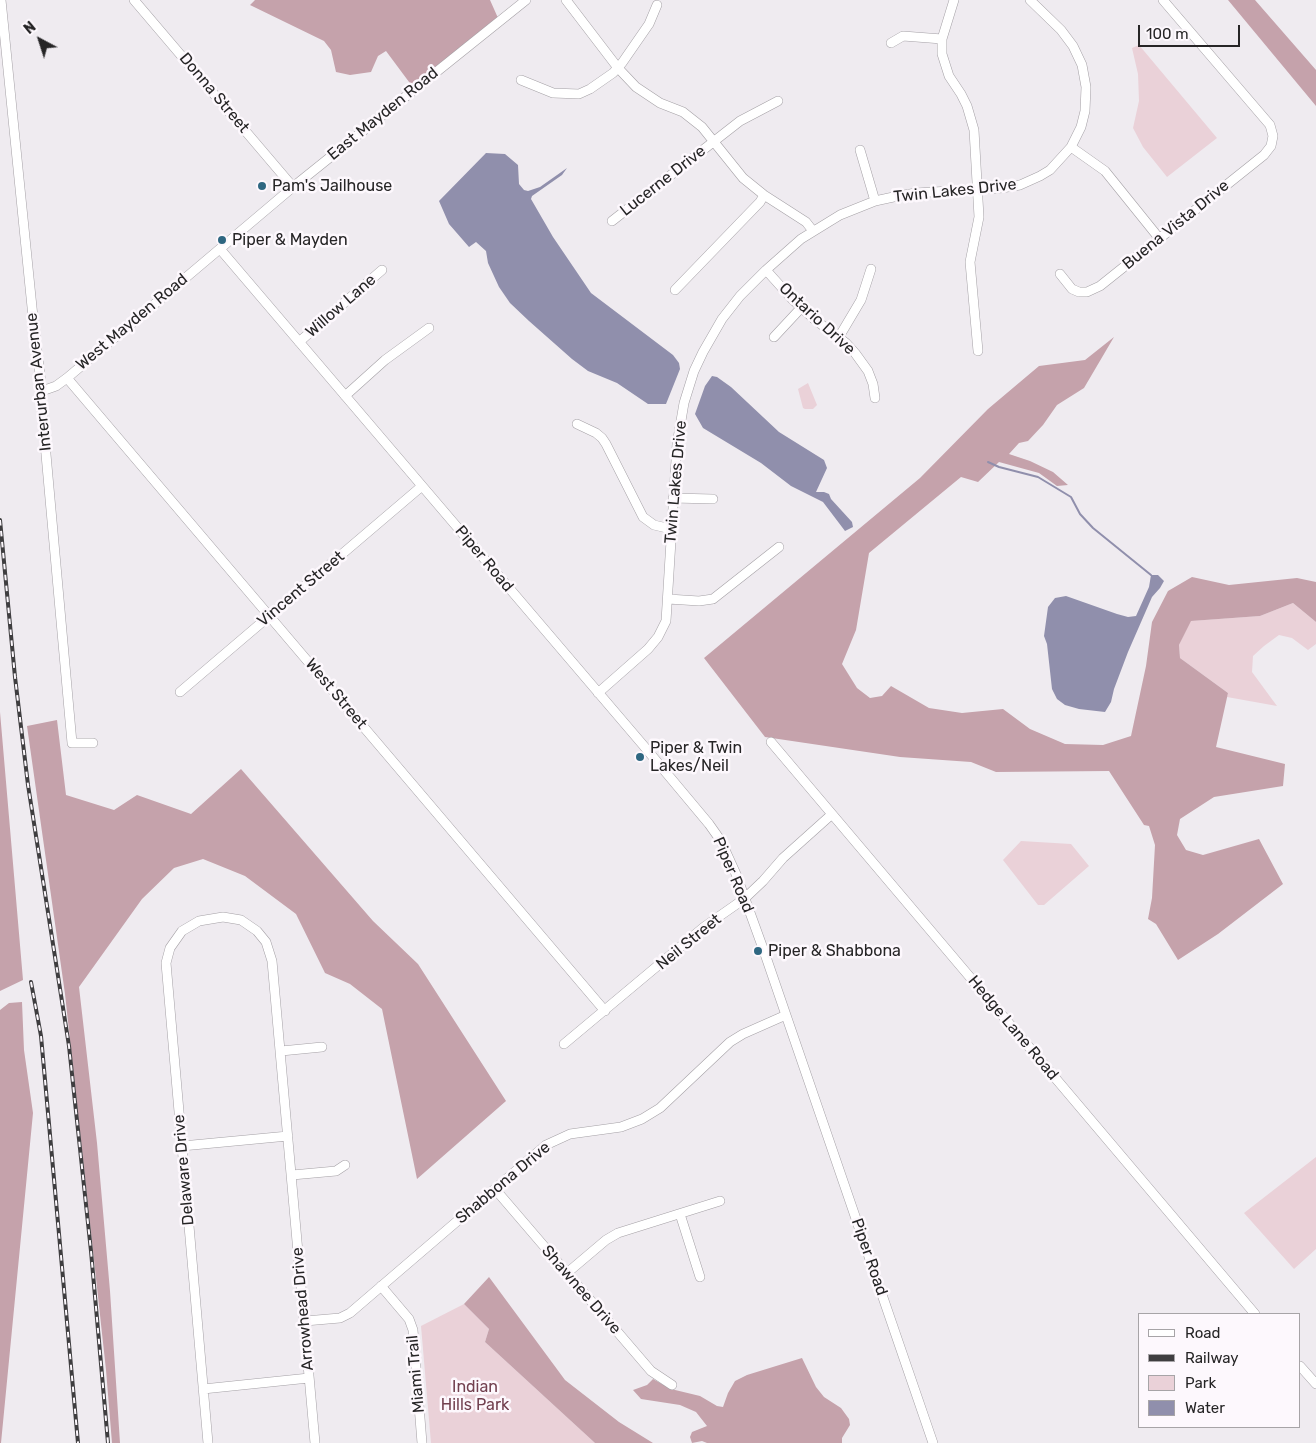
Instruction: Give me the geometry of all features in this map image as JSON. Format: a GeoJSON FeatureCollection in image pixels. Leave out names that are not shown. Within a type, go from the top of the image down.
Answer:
{"type":"FeatureCollection","features":[{"type":"Feature","properties":{"kind":"street","name":"Interurban Avenue"},"geometry":{"type":"LineString","coordinates":[[1,0],[42,391],[42,410],[72,743],[93,743]]}},
{"type":"Feature","properties":{"kind":"street","name":"Donna Street"},"geometry":{"type":"LineString","coordinates":[[134,0],[293,187]]}},
{"type":"Feature","properties":{"kind":"street","name":"East Mayden Road"},"geometry":{"type":"LineString","coordinates":[[220,249],[293,187],[526,0]]}},
{"type":"Feature","properties":{"kind":"street"},"geometry":{"type":"LineString","coordinates":[[566,0],[618,68],[636,87],[660,103],[683,112],[702,127],[743,178],[764,195],[806,222],[813,231]]}},
{"type":"Feature","properties":{"kind":"street"},"geometry":{"type":"LineString","coordinates":[[954,0],[942,38],[942,54],[946,69],[961,94],[974,130],[979,217],[970,262],[978,351]]}},
{"type":"Feature","properties":{"kind":"street","name":"Twin Lakes Drive"},"geometry":{"type":"LineString","coordinates":[[598,693],[648,649],[658,638],[666,621],[678,433],[684,403],[697,363],[722,319],[740,296],[766,270],[813,231],[840,215],[875,201],[916,193],[1012,187],[1031,181],[1050,170],[1071,147],[1081,127],[1085,111],[1086,87],[1082,65],[1073,46],[1061,30],[1030,0]]}},
{"type":"Feature","properties":{"kind":"street","name":"Buena Vista Drive"},"geometry":{"type":"LineString","coordinates":[[1060,274],[1072,289],[1079,292],[1087,292],[1100,286],[1264,155],[1271,146],[1273,140],[1270,125],[1163,0]]}},
{"type":"Feature","properties":{"kind":"street"},"geometry":{"type":"LineString","coordinates":[[521,80],[553,93],[579,94],[590,89],[618,68],[649,24],[658,5]]}},
{"type":"Feature","properties":{"kind":"street"},"geometry":{"type":"LineString","coordinates":[[891,43],[903,36],[942,38]]}},
{"type":"Feature","properties":{"kind":"street","name":"Lucerne Drive"},"geometry":{"type":"LineString","coordinates":[[612,221],[740,120],[778,101]]}},
{"type":"Feature","properties":{"kind":"street"},"geometry":{"type":"LineString","coordinates":[[1071,147],[1104,171],[1159,238]]}},
{"type":"Feature","properties":{"kind":"street"},"geometry":{"type":"LineString","coordinates":[[860,150],[875,201]]}},
{"type":"Feature","properties":{"kind":"street"},"geometry":{"type":"LineString","coordinates":[[675,290],[760,202],[764,195]]}},
{"type":"Feature","properties":{"kind":"street","name":"West Mayden Road"},"geometry":{"type":"LineString","coordinates":[[42,391],[56,386],[220,249]]}},
{"type":"Feature","properties":{"kind":"street","name":"Piper Road"},"geometry":{"type":"LineString","coordinates":[[220,249],[715,831],[726,850],[786,1015],[933,1443]]}},
{"type":"Feature","properties":{"kind":"street"},"geometry":{"type":"LineString","coordinates":[[839,337],[861,300],[871,269]]}},
{"type":"Feature","properties":{"kind":"street","name":"Willow Lane"},"geometry":{"type":"LineString","coordinates":[[299,342],[382,270]]}},
{"type":"Feature","properties":{"kind":"street","name":"Ontario Drive"},"geometry":{"type":"LineString","coordinates":[[766,270],[801,308],[839,337],[855,353],[868,371],[873,384],[875,398]]}},
{"type":"Feature","properties":{"kind":"street"},"geometry":{"type":"LineString","coordinates":[[774,337],[801,308]]}},
{"type":"Feature","properties":{"kind":"street"},"geometry":{"type":"LineString","coordinates":[[345,396],[385,360],[429,328]]}},
{"type":"Feature","properties":{"kind":"street","name":"West Street"},"geometry":{"type":"LineString","coordinates":[[66,378],[605,1011]]}},
{"type":"Feature","properties":{"kind":"street"},"geometry":{"type":"LineString","coordinates":[[577,424],[602,438],[643,517],[654,525],[671,529]]}},
{"type":"Feature","properties":{"kind":"street","name":"Vincent Street"},"geometry":{"type":"LineString","coordinates":[[180,692],[422,486]]}},
{"type":"Feature","properties":{"kind":"street"},"geometry":{"type":"LineString","coordinates":[[673,498],[713,499]]}},
{"type":"Feature","properties":{"kind":"street"},"geometry":{"type":"LineString","coordinates":[[668,599],[699,601],[711,604],[779,547]]}},
{"type":"Feature","properties":{"kind":"street","name":"Hedge Lane Road"},"geometry":{"type":"LineString","coordinates":[[771,742],[1254,1313]]}},
{"type":"Feature","properties":{"kind":"street","name":"Neil Street"},"geometry":{"type":"LineString","coordinates":[[564,1044],[704,927],[763,882],[783,858],[831,815]]}},
{"type":"Feature","properties":{"kind":"street","name":"Arrowhead Drive"},"geometry":{"type":"LineString","coordinates":[[208,918],[223,917],[241,920],[257,931],[266,942],[273,968],[315,1443]]}},
{"type":"Feature","properties":{"kind":"street","name":"Delaware Drive"},"geometry":{"type":"LineString","coordinates":[[208,918],[190,925],[182,931],[170,948],[166,963],[208,1443]]}},
{"type":"Feature","properties":{"kind":"street","name":"Shabbona Drive"},"geometry":{"type":"LineString","coordinates":[[305,1321],[340,1318],[350,1313],[546,1145],[570,1134],[621,1126],[637,1121],[652,1113],[668,1101],[730,1042],[743,1034],[786,1015]]}},
{"type":"Feature","properties":{"kind":"street"},"geometry":{"type":"LineString","coordinates":[[281,1051],[322,1047]]}},
{"type":"Feature","properties":{"kind":"street"},"geometry":{"type":"LineString","coordinates":[[182,1146],[288,1136]]}},
{"type":"Feature","properties":{"kind":"street"},"geometry":{"type":"LineString","coordinates":[[292,1176],[336,1171],[344,1165]]}},
{"type":"Feature","properties":{"kind":"street","name":"Shawnee Drive"},"geometry":{"type":"LineString","coordinates":[[495,1189],[651,1371],[672,1385]]}},
{"type":"Feature","properties":{"kind":"street"},"geometry":{"type":"LineString","coordinates":[[567,1273],[606,1240],[618,1233],[720,1201]]}},
{"type":"Feature","properties":{"kind":"street"},"geometry":{"type":"LineString","coordinates":[[680,1214],[700,1277]]}},
{"type":"Feature","properties":{"kind":"street","name":"Miami Trail"},"geometry":{"type":"LineString","coordinates":[[381,1286],[409,1319],[413,1330],[422,1443]]}},
{"type":"Feature","properties":{"kind":"street"},"geometry":{"type":"LineString","coordinates":[[1301,1367],[1316,1384]]}},
{"type":"Feature","properties":{"kind":"street"},"geometry":{"type":"LineString","coordinates":[[203,1389],[309,1378]]}},
{"type":"Feature","properties":{"kind":"green space"},"geometry":{"type":"Polygon","coordinates":[[[1139,45],[1217,138],[1167,177],[1143,147],[1133,128],[1139,101],[1138,74],[1132,48],[1139,45]]]}},
{"type":"Feature","properties":{"kind":"green space"},"geometry":{"type":"Polygon","coordinates":[[[808,383],[817,405],[813,409],[803,408],[798,389],[808,383]]]}},
{"type":"Feature","properties":{"kind":"green space"},"geometry":{"type":"Polygon","coordinates":[[[1293,603],[1316,622],[1316,644],[1308,650],[1292,638],[1279,635],[1253,656],[1252,672],[1277,706],[1227,697],[1228,693],[1180,658],[1179,645],[1190,621],[1260,616],[1293,603]]]}},
{"type":"Feature","properties":{"kind":"green space"},"geometry":{"type":"Polygon","coordinates":[[[1021,841],[1071,844],[1089,866],[1044,905],[1038,905],[1003,860],[1021,841]]]}},
{"type":"Feature","properties":{"kind":"green space"},"geometry":{"type":"Polygon","coordinates":[[[1316,1157],[1316,1249],[1294,1269],[1244,1213],[1316,1157]]]}},
{"type":"Feature","properties":{"kind":"green space","name":"Indian Hills Park"},"geometry":{"type":"Polygon","coordinates":[[[464,1304],[489,1329],[485,1342],[595,1443],[431,1443],[421,1326],[464,1304]]]}},
{"type":"Feature","properties":{"kind":"shaded area"},"geometry":{"type":"Polygon","coordinates":[[[255,0],[490,0],[498,18],[412,86],[386,51],[378,56],[371,72],[350,75],[336,72],[331,50],[324,41],[250,5],[255,0]]]}},
{"type":"Feature","properties":{"kind":"shaded area"},"geometry":{"type":"Polygon","coordinates":[[[1228,0],[1255,0],[1316,70],[1316,106],[1228,0]]]}},
{"type":"Feature","properties":{"kind":"shaded area"},"geometry":{"type":"Polygon","coordinates":[[[1114,337],[1084,388],[1057,405],[1043,425],[1028,441],[1019,443],[1009,454],[1053,472],[1068,485],[1057,486],[1039,473],[999,462],[978,482],[961,477],[869,553],[856,630],[842,664],[857,688],[870,698],[882,696],[891,686],[929,708],[962,713],[1003,709],[1030,729],[1065,744],[1103,745],[1131,736],[1146,666],[1152,622],[1168,591],[1192,577],[1229,585],[1297,578],[1316,582],[1316,622],[1293,603],[1260,616],[1191,621],[1179,645],[1180,658],[1228,693],[1216,747],[1285,764],[1283,786],[1214,797],[1180,819],[1177,835],[1186,850],[1203,855],[1259,839],[1283,884],[1218,934],[1178,960],[1156,924],[1148,919],[1152,898],[1155,845],[1149,826],[1144,825],[1109,771],[996,772],[971,762],[900,757],[765,737],[704,658],[920,478],[988,409],[1039,366],[1085,360],[1114,337]]]}},
{"type":"Feature","properties":{"kind":"shaded area"},"geometry":{"type":"Polygon","coordinates":[[[0,712],[23,980],[0,991],[0,712]]]}},
{"type":"Feature","properties":{"kind":"shaded area"},"geometry":{"type":"Polygon","coordinates":[[[57,720],[66,795],[114,810],[137,795],[191,814],[241,769],[373,921],[418,964],[506,1101],[417,1179],[382,1009],[350,984],[325,973],[296,914],[245,876],[203,859],[174,868],[142,899],[79,987],[97,1143],[110,1291],[120,1443],[112,1443],[106,1370],[65,994],[27,726],[57,720]]]}},
{"type":"Feature","properties":{"kind":"shaded area"},"geometry":{"type":"Polygon","coordinates":[[[22,1002],[24,1050],[33,1113],[0,1443],[0,1010],[9,1003],[22,1002]]]}},
{"type":"Feature","properties":{"kind":"shaded area"},"geometry":{"type":"Polygon","coordinates":[[[489,1277],[565,1380],[619,1422],[653,1443],[595,1443],[485,1342],[489,1329],[464,1304],[489,1277]]]}},
{"type":"Feature","properties":{"kind":"shaded area"},"geometry":{"type":"Polygon","coordinates":[[[802,1358],[816,1387],[824,1397],[841,1408],[849,1419],[850,1425],[842,1438],[842,1443],[707,1443],[702,1441],[692,1443],[690,1437],[692,1432],[707,1426],[696,1412],[680,1405],[641,1399],[633,1390],[647,1385],[653,1379],[671,1389],[700,1396],[717,1406],[723,1407],[735,1381],[747,1375],[802,1358]]]}},
{"type":"Feature","properties":{"kind":"water"},"geometry":{"type":"Polygon","coordinates":[[[486,153],[505,154],[518,165],[519,184],[524,190],[528,191],[540,187],[567,168],[562,175],[532,196],[531,199],[553,237],[591,293],[673,355],[679,363],[680,369],[666,404],[648,404],[617,383],[588,371],[572,359],[510,303],[499,287],[488,263],[486,251],[476,242],[469,247],[449,224],[439,201],[486,153]]]}},
{"type":"Feature","properties":{"kind":"water"},"geometry":{"type":"Polygon","coordinates":[[[712,376],[717,377],[731,387],[779,432],[824,460],[827,468],[816,492],[829,494],[831,499],[852,522],[853,527],[845,531],[823,502],[791,486],[761,463],[703,428],[695,414],[705,386],[712,376]]]}},
{"type":"Feature","properties":{"kind":"water"},"geometry":{"type":"Polygon","coordinates":[[[1151,575],[1158,575],[1164,581],[1152,597],[1128,652],[1111,702],[1105,712],[1079,709],[1065,705],[1057,699],[1052,689],[1047,644],[1044,636],[1048,607],[1055,598],[1066,596],[1117,614],[1128,617],[1136,616],[1149,587],[1151,575]]]}},
{"type":"Feature","properties":{"kind":"waterway"},"geometry":{"type":"LineString","coordinates":[[988,462],[999,467],[1038,477],[1071,497],[1080,514],[1093,528],[1151,575]]}},
{"type":"Feature","properties":{"kind":"railway"},"geometry":{"type":"LineString","coordinates":[[0,520],[15,677],[28,785],[69,1046],[91,1251],[108,1443]]}},
{"type":"Feature","properties":{"kind":"railway"},"geometry":{"type":"LineString","coordinates":[[31,982],[41,1036],[78,1443]]}},
{"type":"Feature","properties":{"kind":"place","name":"Pam's Jailhouse"},"geometry":{"type":"Point","coordinates":[262,186]}},
{"type":"Feature","properties":{"kind":"place","name":"Piper & Mayden"},"geometry":{"type":"Point","coordinates":[222,240]}},
{"type":"Feature","properties":{"kind":"place","name":"Piper & Twin Lakes/Neil"},"geometry":{"type":"Point","coordinates":[640,757]}},
{"type":"Feature","properties":{"kind":"place","name":"Piper & Shabbona"},"geometry":{"type":"Point","coordinates":[758,951]}}]}
